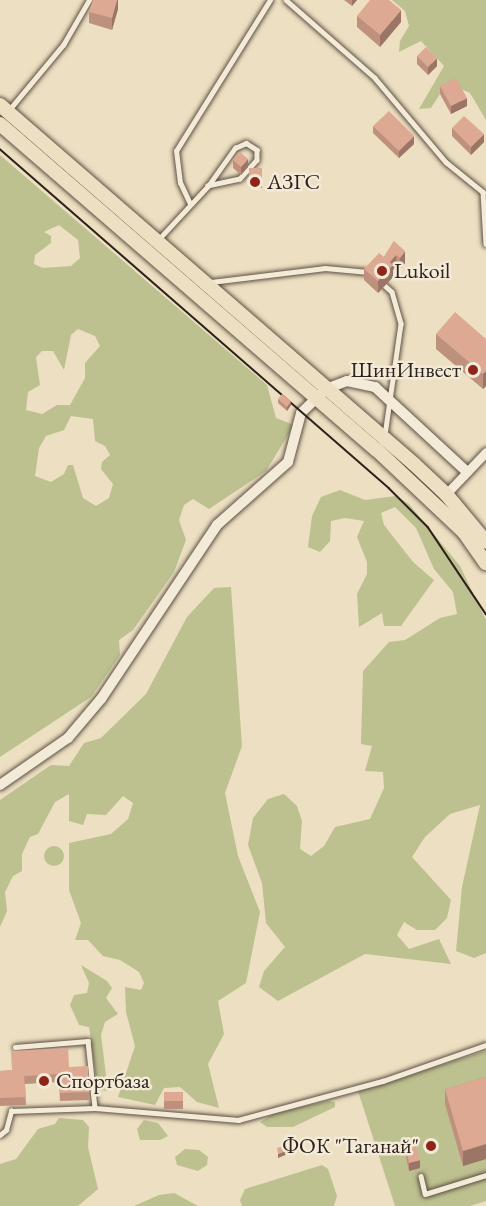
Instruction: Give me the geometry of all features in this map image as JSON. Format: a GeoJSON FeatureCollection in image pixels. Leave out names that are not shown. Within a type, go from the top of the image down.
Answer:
{"type":"FeatureCollection","features":[{"type":"Feature","properties":{"kind":"main road"},"geometry":{"type":"LineString","coordinates":[[2,114],[204,282],[327,390],[434,502],[486,563]]}},
{"type":"Feature","properties":{"kind":"main road"},"geometry":{"type":"LineString","coordinates":[[2,114],[385,438],[446,494],[486,542]]}},
{"type":"Feature","properties":{"kind":"street"},"geometry":{"type":"LineString","coordinates":[[0,785],[68,738],[101,699],[217,525],[288,462],[296,445],[299,418],[327,390],[365,383],[392,403],[467,472]]}},
{"type":"Feature","properties":{"kind":"street"},"geometry":{"type":"LineString","coordinates":[[446,494],[486,452]]}},
{"type":"Feature","properties":{"kind":"lane"},"geometry":{"type":"LineString","coordinates":[[2,114],[63,45],[89,0]]}},
{"type":"Feature","properties":{"kind":"lane"},"geometry":{"type":"LineString","coordinates":[[190,204],[180,183],[176,151],[270,0]]}},
{"type":"Feature","properties":{"kind":"lane"},"geometry":{"type":"LineString","coordinates":[[286,0],[375,78],[446,162],[483,192],[486,244]]}},
{"type":"Feature","properties":{"kind":"lane"},"geometry":{"type":"LineString","coordinates":[[156,242],[208,186],[235,148],[246,143],[257,150],[257,160],[240,179],[208,186]]}},
{"type":"Feature","properties":{"kind":"lane"},"geometry":{"type":"LineString","coordinates":[[204,282],[325,268],[366,269],[392,292],[400,324],[392,403],[385,438]]}},
{"type":"Feature","properties":{"kind":"lane"},"geometry":{"type":"LineString","coordinates":[[15,1047],[88,1041],[95,1108]]}},
{"type":"Feature","properties":{"kind":"lane"},"geometry":{"type":"LineString","coordinates":[[0,1135],[6,1130],[11,1111],[95,1108],[238,1120],[383,1081],[486,1045]]}},
{"type":"Feature","properties":{"kind":"lane"},"geometry":{"type":"LineString","coordinates":[[421,1176],[425,1194],[486,1175]]}},
{"type":"Feature","properties":{"kind":"green space"},"geometry":{"type":"Polygon","coordinates":[[[392,0],[486,0],[486,120],[470,93],[447,83],[431,108],[419,109],[444,66],[421,41],[399,52],[400,41],[409,26],[405,11],[392,0]]]}},
{"type":"Feature","properties":{"kind":"green space"},"geometry":{"type":"Polygon","coordinates":[[[0,155],[267,385],[276,418],[294,425],[266,471],[209,509],[193,499],[184,505],[179,520],[186,540],[174,572],[133,630],[119,640],[120,655],[91,697],[0,757],[0,155]],[[59,225],[44,232],[51,236],[51,243],[35,255],[34,264],[43,268],[71,266],[80,258],[78,240],[59,225]],[[78,329],[71,335],[64,370],[53,351],[42,351],[36,357],[40,385],[28,392],[26,410],[42,414],[57,405],[70,405],[85,378],[85,363],[100,346],[95,336],[78,329]],[[71,416],[64,430],[46,436],[39,448],[35,476],[51,482],[64,474],[68,465],[73,465],[83,498],[96,506],[109,498],[113,484],[101,469],[102,462],[110,455],[105,446],[95,441],[93,419],[71,416]]]}},
{"type":"Feature","properties":{"kind":"green space"},"geometry":{"type":"Polygon","coordinates":[[[340,490],[365,500],[396,496],[409,504],[460,566],[486,620],[486,953],[474,958],[456,951],[462,887],[480,805],[450,814],[425,837],[412,857],[451,900],[447,918],[435,930],[417,930],[404,922],[397,935],[409,949],[439,939],[451,964],[365,954],[278,1001],[259,987],[264,971],[285,947],[266,923],[262,883],[248,845],[253,818],[268,799],[284,794],[297,806],[302,821],[300,849],[311,856],[324,846],[335,827],[370,819],[384,788],[383,772],[365,771],[372,746],[361,744],[363,671],[389,642],[405,640],[440,618],[457,614],[453,592],[434,569],[416,528],[395,507],[381,513],[384,525],[413,562],[434,580],[401,626],[384,626],[382,613],[359,627],[357,594],[367,574],[367,562],[357,537],[364,521],[345,518],[331,521],[330,541],[320,552],[308,547],[312,516],[321,497],[340,490]]]}},
{"type":"Feature","properties":{"kind":"green space"},"geometry":{"type":"Polygon","coordinates":[[[231,587],[242,746],[225,793],[238,856],[260,912],[246,983],[218,1001],[224,1034],[208,1064],[219,1108],[197,1102],[180,1087],[164,1088],[155,1105],[118,1097],[135,1046],[126,1012],[125,987],[141,990],[144,983],[139,972],[120,960],[103,956],[88,940],[75,940],[81,923],[69,890],[69,843],[111,834],[128,819],[133,803],[123,796],[106,815],[87,814],[83,825],[69,821],[69,794],[55,802],[38,834],[30,837],[22,854],[22,871],[13,876],[5,892],[7,911],[0,927],[0,800],[51,765],[69,766],[84,743],[101,738],[146,694],[187,617],[214,588],[231,587]]]}},
{"type":"Feature","properties":{"kind":"green space"},"geometry":{"type":"Polygon","coordinates":[[[54,846],[61,849],[64,856],[61,863],[54,866],[47,863],[44,856],[47,849],[54,846]]]}},
{"type":"Feature","properties":{"kind":"green space"},"geometry":{"type":"Polygon","coordinates":[[[81,965],[107,981],[112,988],[106,998],[118,1014],[105,1022],[101,1035],[108,1091],[100,1090],[97,1083],[89,1027],[79,1025],[70,1005],[74,995],[87,993],[89,983],[81,965]]]}},
{"type":"Feature","properties":{"kind":"green space","name":"ФОК \"Таганай\""},"geometry":{"type":"Polygon","coordinates":[[[486,1051],[486,1201],[470,1206],[395,1206],[358,1091],[486,1051]]]}},
{"type":"Feature","properties":{"kind":"green space"},"geometry":{"type":"Polygon","coordinates":[[[328,1101],[335,1102],[335,1107],[293,1127],[267,1127],[260,1122],[275,1113],[328,1101]]]}},
{"type":"Feature","properties":{"kind":"green space"},"geometry":{"type":"Polygon","coordinates":[[[59,1118],[83,1120],[89,1127],[88,1147],[98,1189],[78,1206],[0,1206],[0,1164],[16,1159],[38,1129],[55,1124],[59,1118]]]}},
{"type":"Feature","properties":{"kind":"green space"},"geometry":{"type":"Polygon","coordinates":[[[144,1120],[158,1123],[168,1136],[160,1140],[140,1140],[137,1129],[144,1120]]]}},
{"type":"Feature","properties":{"kind":"green space"},"geometry":{"type":"Polygon","coordinates":[[[185,1149],[199,1150],[208,1157],[207,1165],[198,1171],[177,1165],[175,1157],[185,1149]]]}},
{"type":"Feature","properties":{"kind":"green space"},"geometry":{"type":"Polygon","coordinates":[[[322,1165],[328,1169],[337,1196],[334,1206],[242,1206],[240,1200],[245,1189],[322,1165]]]}},
{"type":"Feature","properties":{"kind":"green space"},"geometry":{"type":"Polygon","coordinates":[[[174,1193],[198,1206],[134,1206],[159,1195],[174,1193]]]}},
{"type":"Feature","properties":{"kind":"building"},"geometry":{"type":"Polygon","coordinates":[[[93,0],[117,0],[112,18],[89,12],[93,0]]]}},
{"type":"Feature","properties":{"kind":"building"},"geometry":{"type":"Polygon","coordinates":[[[370,0],[389,0],[401,10],[380,35],[357,16],[370,0]]]}},
{"type":"Feature","properties":{"kind":"building"},"geometry":{"type":"Polygon","coordinates":[[[426,47],[437,58],[428,67],[417,56],[426,47]]]}},
{"type":"Feature","properties":{"kind":"building"},"geometry":{"type":"Polygon","coordinates":[[[456,78],[467,98],[451,106],[440,86],[456,78]]]}},
{"type":"Feature","properties":{"kind":"building"},"geometry":{"type":"Polygon","coordinates":[[[389,111],[414,136],[399,151],[373,126],[389,111]]]}},
{"type":"Feature","properties":{"kind":"building"},"geometry":{"type":"Polygon","coordinates":[[[464,116],[484,134],[471,147],[452,128],[464,116]]]}},
{"type":"Feature","properties":{"kind":"building"},"geometry":{"type":"Polygon","coordinates":[[[240,152],[248,159],[241,167],[233,160],[240,152]]]}},
{"type":"Feature","properties":{"kind":"building"},"geometry":{"type":"Polygon","coordinates":[[[249,168],[262,168],[262,180],[249,180],[249,168]]]}},
{"type":"Feature","properties":{"kind":"building"},"geometry":{"type":"Polygon","coordinates":[[[394,241],[405,251],[400,258],[396,255],[390,262],[393,265],[378,281],[364,269],[379,253],[384,257],[394,241]]]}},
{"type":"Feature","properties":{"kind":"building"},"geometry":{"type":"Polygon","coordinates":[[[455,312],[486,339],[486,371],[483,374],[436,334],[455,312]]]}},
{"type":"Feature","properties":{"kind":"building"},"geometry":{"type":"Polygon","coordinates":[[[282,394],[291,401],[287,407],[278,399],[282,394]]]}},
{"type":"Feature","properties":{"kind":"building","name":"Спортбаза"},"geometry":{"type":"Polygon","coordinates":[[[68,1048],[69,1067],[88,1066],[89,1092],[60,1093],[59,1074],[24,1076],[26,1097],[0,1098],[0,1071],[12,1070],[11,1051],[68,1048]]]}},
{"type":"Feature","properties":{"kind":"building","name":"ФОК \"Таганай\""},"geometry":{"type":"Polygon","coordinates":[[[486,1077],[486,1144],[463,1151],[445,1089],[486,1077]]]}},
{"type":"Feature","properties":{"kind":"building"},"geometry":{"type":"Polygon","coordinates":[[[164,1092],[183,1092],[183,1101],[164,1101],[164,1092]]]}},
{"type":"Feature","properties":{"kind":"building"},"geometry":{"type":"Polygon","coordinates":[[[286,1145],[288,1150],[278,1154],[277,1148],[286,1145]]]}},
{"type":"Feature","properties":{"kind":"building"},"geometry":{"type":"Polygon","coordinates":[[[416,1146],[420,1160],[409,1163],[406,1149],[416,1146]]]}},
{"type":"Feature","properties":{"kind":"tram line"},"geometry":{"type":"LineString","coordinates":[[0,149],[389,488],[428,527],[486,614]]}},
{"type":"Feature","properties":{"kind":"place","name":"АЗГС"},"geometry":{"type":"Point","coordinates":[255,182]}},
{"type":"Feature","properties":{"kind":"place","name":"Lukoil"},"geometry":{"type":"Point","coordinates":[382,271]}},
{"type":"Feature","properties":{"kind":"place","name":"ШинИнвест"},"geometry":{"type":"Point","coordinates":[473,370]}},
{"type":"Feature","properties":{"kind":"place","name":"Спортбаза"},"geometry":{"type":"Point","coordinates":[44,1081]}},
{"type":"Feature","properties":{"kind":"place","name":"ФОК \"Таганай\""},"geometry":{"type":"Point","coordinates":[431,1146]}}]}
